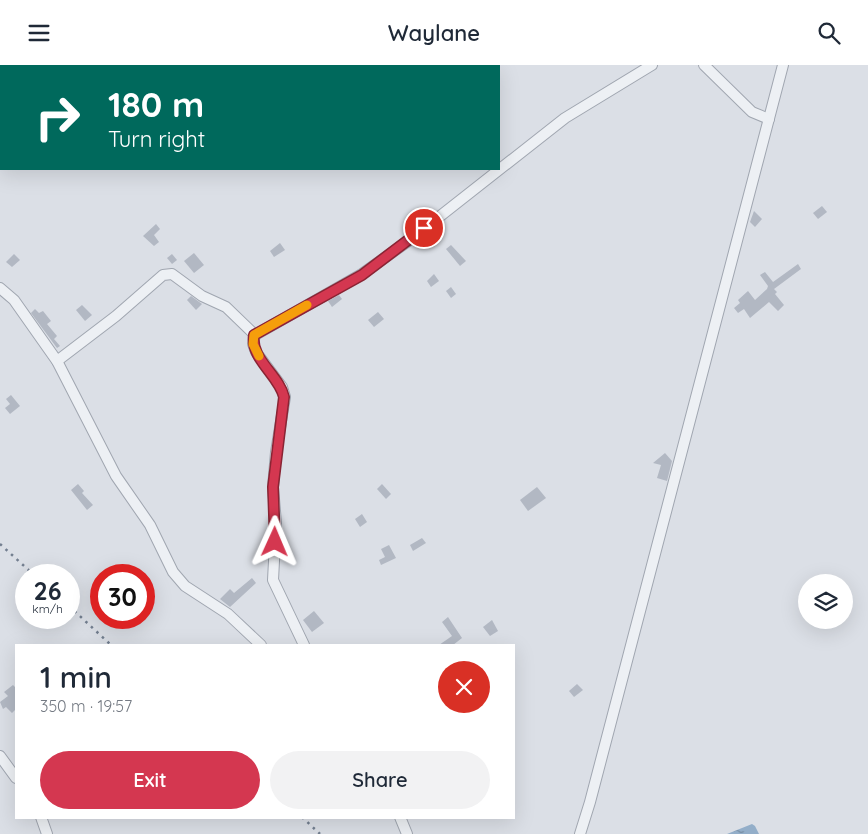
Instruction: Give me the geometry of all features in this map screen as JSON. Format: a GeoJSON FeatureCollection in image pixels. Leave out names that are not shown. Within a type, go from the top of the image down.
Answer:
{"type":"FeatureCollection","features":[{"type":"Feature","properties":{"kind":"street"},"geometry":{"type":"LineString","coordinates":[[500,163],[565,118],[652,65]]}},
{"type":"Feature","properties":{"kind":"street"},"geometry":{"type":"LineString","coordinates":[[704,65],[752,112],[769,119]]}},
{"type":"Feature","properties":{"kind":"street"},"geometry":{"type":"LineString","coordinates":[[580,834],[615,708],[783,65]]}},
{"type":"Feature","properties":{"kind":"street"},"geometry":{"type":"LineString","coordinates":[[254,335],[362,275],[411,239],[487,172]]}},
{"type":"Feature","properties":{"kind":"street"},"geometry":{"type":"LineString","coordinates":[[57,361],[116,316],[163,275],[172,274],[202,295],[226,307],[254,335]]}},
{"type":"Feature","properties":{"kind":"street"},"geometry":{"type":"LineString","coordinates":[[0,288],[19,307],[57,361],[116,476],[150,525],[173,572],[185,586],[228,614],[260,644]]}},
{"type":"Feature","properties":{"kind":"street"},"geometry":{"type":"LineString","coordinates":[[254,335],[253,344],[256,352],[282,387],[284,397],[273,487],[276,523],[273,580],[304,644]]}},
{"type":"Feature","properties":{"kind":"street"},"geometry":{"type":"LineString","coordinates":[[0,756],[15,777]]}},
{"type":"Feature","properties":{"kind":"street"},"geometry":{"type":"LineString","coordinates":[[42,819],[47,834]]}},
{"type":"Feature","properties":{"kind":"street"},"geometry":{"type":"LineString","coordinates":[[401,819],[407,834]]}},
{"type":"Feature","properties":{"kind":"water"},"geometry":{"type":"Polygon","coordinates":[[[752,824],[759,834],[727,834],[752,824]]]}},
{"type":"Feature","properties":{"kind":"building"},"geometry":{"type":"Polygon","coordinates":[[[822,206],[827,212],[818,219],[813,213],[822,206]]]}},
{"type":"Feature","properties":{"kind":"building"},"geometry":{"type":"Polygon","coordinates":[[[754,211],[762,219],[755,227],[750,222],[754,211]]]}},
{"type":"Feature","properties":{"kind":"building"},"geometry":{"type":"Polygon","coordinates":[[[156,224],[160,229],[154,235],[159,242],[154,246],[143,236],[156,224]]]}},
{"type":"Feature","properties":{"kind":"building"},"geometry":{"type":"Polygon","coordinates":[[[280,243],[285,250],[274,257],[270,251],[280,243]]]}},
{"type":"Feature","properties":{"kind":"building"},"geometry":{"type":"Polygon","coordinates":[[[451,245],[466,261],[460,266],[446,249],[451,245]]]}},
{"type":"Feature","properties":{"kind":"building"},"geometry":{"type":"Polygon","coordinates":[[[194,253],[204,265],[194,273],[184,261],[194,253]]]}},
{"type":"Feature","properties":{"kind":"building"},"geometry":{"type":"Polygon","coordinates":[[[14,254],[20,260],[12,267],[6,262],[14,254]]]}},
{"type":"Feature","properties":{"kind":"building"},"geometry":{"type":"Polygon","coordinates":[[[172,254],[177,260],[172,264],[167,258],[172,254]]]}},
{"type":"Feature","properties":{"kind":"building"},"geometry":{"type":"Polygon","coordinates":[[[798,264],[801,269],[774,289],[777,292],[775,294],[784,305],[778,311],[769,302],[750,318],[744,309],[738,313],[734,308],[740,303],[738,300],[748,291],[755,300],[767,289],[768,286],[760,275],[765,272],[773,282],[798,264]]]}},
{"type":"Feature","properties":{"kind":"building"},"geometry":{"type":"Polygon","coordinates":[[[434,274],[439,281],[431,287],[427,281],[434,274]]]}},
{"type":"Feature","properties":{"kind":"building"},"geometry":{"type":"Polygon","coordinates":[[[451,287],[456,294],[451,298],[446,291],[451,287]]]}},
{"type":"Feature","properties":{"kind":"building"},"geometry":{"type":"Polygon","coordinates":[[[339,295],[342,299],[332,307],[328,301],[339,295]]]}},
{"type":"Feature","properties":{"kind":"building"},"geometry":{"type":"Polygon","coordinates":[[[191,296],[202,304],[196,310],[187,300],[191,296]]]}},
{"type":"Feature","properties":{"kind":"building"},"geometry":{"type":"Polygon","coordinates":[[[82,305],[92,315],[85,321],[76,310],[82,305]]]}},
{"type":"Feature","properties":{"kind":"building"},"geometry":{"type":"Polygon","coordinates":[[[35,309],[39,313],[43,311],[51,321],[47,324],[57,336],[54,339],[60,346],[57,348],[31,313],[35,309]]]}},
{"type":"Feature","properties":{"kind":"building"},"geometry":{"type":"Polygon","coordinates":[[[378,312],[384,319],[374,327],[368,320],[378,312]]]}},
{"type":"Feature","properties":{"kind":"building"},"geometry":{"type":"Polygon","coordinates":[[[11,395],[20,406],[10,414],[5,408],[10,404],[6,399],[11,395]]]}},
{"type":"Feature","properties":{"kind":"building"},"geometry":{"type":"Polygon","coordinates":[[[665,453],[672,461],[667,481],[657,478],[661,465],[653,463],[665,453]]]}},
{"type":"Feature","properties":{"kind":"building"},"geometry":{"type":"Polygon","coordinates":[[[78,484],[84,491],[82,493],[93,505],[87,510],[71,490],[78,484]]]}},
{"type":"Feature","properties":{"kind":"building"},"geometry":{"type":"Polygon","coordinates":[[[382,484],[391,494],[386,499],[377,489],[382,484]]]}},
{"type":"Feature","properties":{"kind":"building"},"geometry":{"type":"Polygon","coordinates":[[[537,487],[546,498],[528,511],[520,500],[537,487]]]}},
{"type":"Feature","properties":{"kind":"building"},"geometry":{"type":"Polygon","coordinates":[[[362,514],[367,522],[360,527],[355,519],[362,514]]]}},
{"type":"Feature","properties":{"kind":"building"},"geometry":{"type":"Polygon","coordinates":[[[422,538],[426,543],[413,551],[410,545],[422,538]]]}},
{"type":"Feature","properties":{"kind":"building"},"geometry":{"type":"Polygon","coordinates":[[[389,545],[396,558],[381,565],[379,560],[385,557],[381,549],[389,545]]]}},
{"type":"Feature","properties":{"kind":"building"},"geometry":{"type":"Polygon","coordinates":[[[252,578],[256,583],[230,607],[220,599],[230,589],[234,593],[252,578]]]}},
{"type":"Feature","properties":{"kind":"building"},"geometry":{"type":"Polygon","coordinates":[[[314,611],[324,623],[312,632],[303,620],[314,611]]]}},
{"type":"Feature","properties":{"kind":"building"},"geometry":{"type":"Polygon","coordinates":[[[448,617],[462,638],[454,644],[440,644],[452,636],[442,622],[448,617]]]}},
{"type":"Feature","properties":{"kind":"building"},"geometry":{"type":"Polygon","coordinates":[[[492,620],[498,631],[490,636],[483,627],[492,620]]]}},
{"type":"Feature","properties":{"kind":"building"},"geometry":{"type":"Polygon","coordinates":[[[577,684],[583,690],[574,697],[569,691],[577,684]]]}},
{"type":"Feature","properties":{"kind":"building"},"geometry":{"type":"Polygon","coordinates":[[[13,685],[15,687],[15,710],[12,713],[6,707],[3,709],[0,702],[8,696],[4,692],[13,685]]]}},
{"type":"Feature","properties":{"kind":"railway"},"geometry":{"type":"LineString","coordinates":[[0,544],[22,564]]}},
{"type":"Feature","properties":{"kind":"railway"},"geometry":{"type":"LineString","coordinates":[[80,616],[110,644]]}},
{"type":"Feature","properties":{"kind":"railway"},"geometry":{"type":"LineString","coordinates":[[304,819],[320,834]]}},
{"type":"Feature","properties":{"kind":"slow traffic"},"geometry":{"type":"LineString","coordinates":[[259,356],[253,344],[254,335],[261,329],[307,305]]}},
{"type":"Feature","properties":{"kind":"route"},"geometry":{"type":"LineString","coordinates":[[275,542],[276,523],[273,487],[284,397],[282,387],[256,352],[253,344],[254,335],[261,329],[362,275],[424,228]]}}]}
